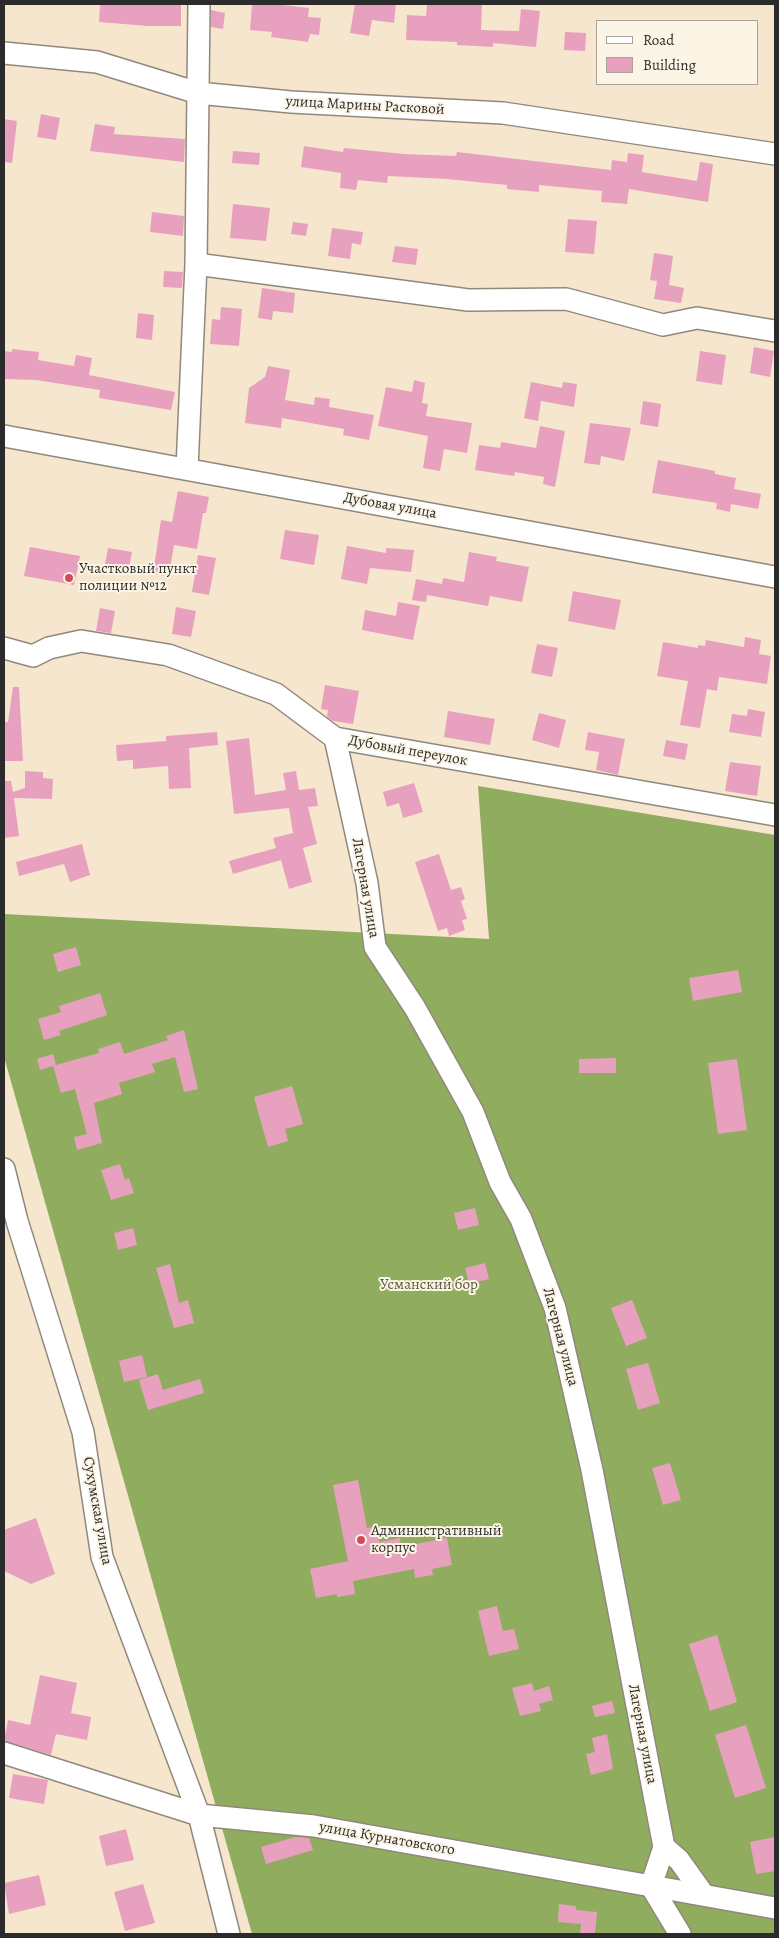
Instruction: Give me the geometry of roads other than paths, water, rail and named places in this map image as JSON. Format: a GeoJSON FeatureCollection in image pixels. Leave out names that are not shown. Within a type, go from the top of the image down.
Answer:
{"type":"FeatureCollection","features":[{"type":"Feature","properties":{"kind":"street"},"geometry":{"type":"LineString","coordinates":[[188,469],[196,264],[199,4]]}},
{"type":"Feature","properties":{"kind":"street","name":"улица Марины Расковой"},"geometry":{"type":"LineString","coordinates":[[4,53],[97,62],[198,93],[291,102],[503,113],[775,154]]}},
{"type":"Feature","properties":{"kind":"street"},"geometry":{"type":"LineString","coordinates":[[196,264],[468,300],[566,299],[663,325],[696,318],[775,331]]}},
{"type":"Feature","properties":{"kind":"street","name":"Дубовая улица"},"geometry":{"type":"LineString","coordinates":[[4,436],[775,577]]}},
{"type":"Feature","properties":{"kind":"street","name":"Дубовый переулок"},"geometry":{"type":"LineString","coordinates":[[4,648],[33,656],[49,648],[81,641],[168,655],[276,694],[335,738],[775,815]]}},
{"type":"Feature","properties":{"kind":"street","name":"Лагерная улица"},"geometry":{"type":"LineString","coordinates":[[335,738],[367,883],[375,947],[415,1008],[473,1112],[500,1182],[521,1219],[555,1308],[592,1470],[664,1847],[651,1886]]}},
{"type":"Feature","properties":{"kind":"street","name":"Сухумская улица"},"geometry":{"type":"LineString","coordinates":[[4,1169],[17,1221],[83,1432],[102,1557],[199,1815],[229,1934]]}},
{"type":"Feature","properties":{"kind":"street","name":"улица Курнатовского"},"geometry":{"type":"LineString","coordinates":[[4,1753],[199,1815],[314,1826],[775,1908]]}},
{"type":"Feature","properties":{"kind":"street"},"geometry":{"type":"LineString","coordinates":[[664,1847],[679,1860],[704,1895]]}},
{"type":"Feature","properties":{"kind":"street"},"geometry":{"type":"LineString","coordinates":[[651,1886],[680,1934]]}},
{"type":"Feature","properties":{"kind":"place","name":"Участковый пункт полиции №12"},"geometry":{"type":"Point","coordinates":[69,578]}},
{"type":"Feature","properties":{"kind":"place","name":"Административный корпус"},"geometry":{"type":"Point","coordinates":[361,1540]}},
{"type":"Feature","properties":{"kind":"park label","name":"Усманский бор"},"geometry":{"type":"Point","coordinates":[429,1285]}}]}
